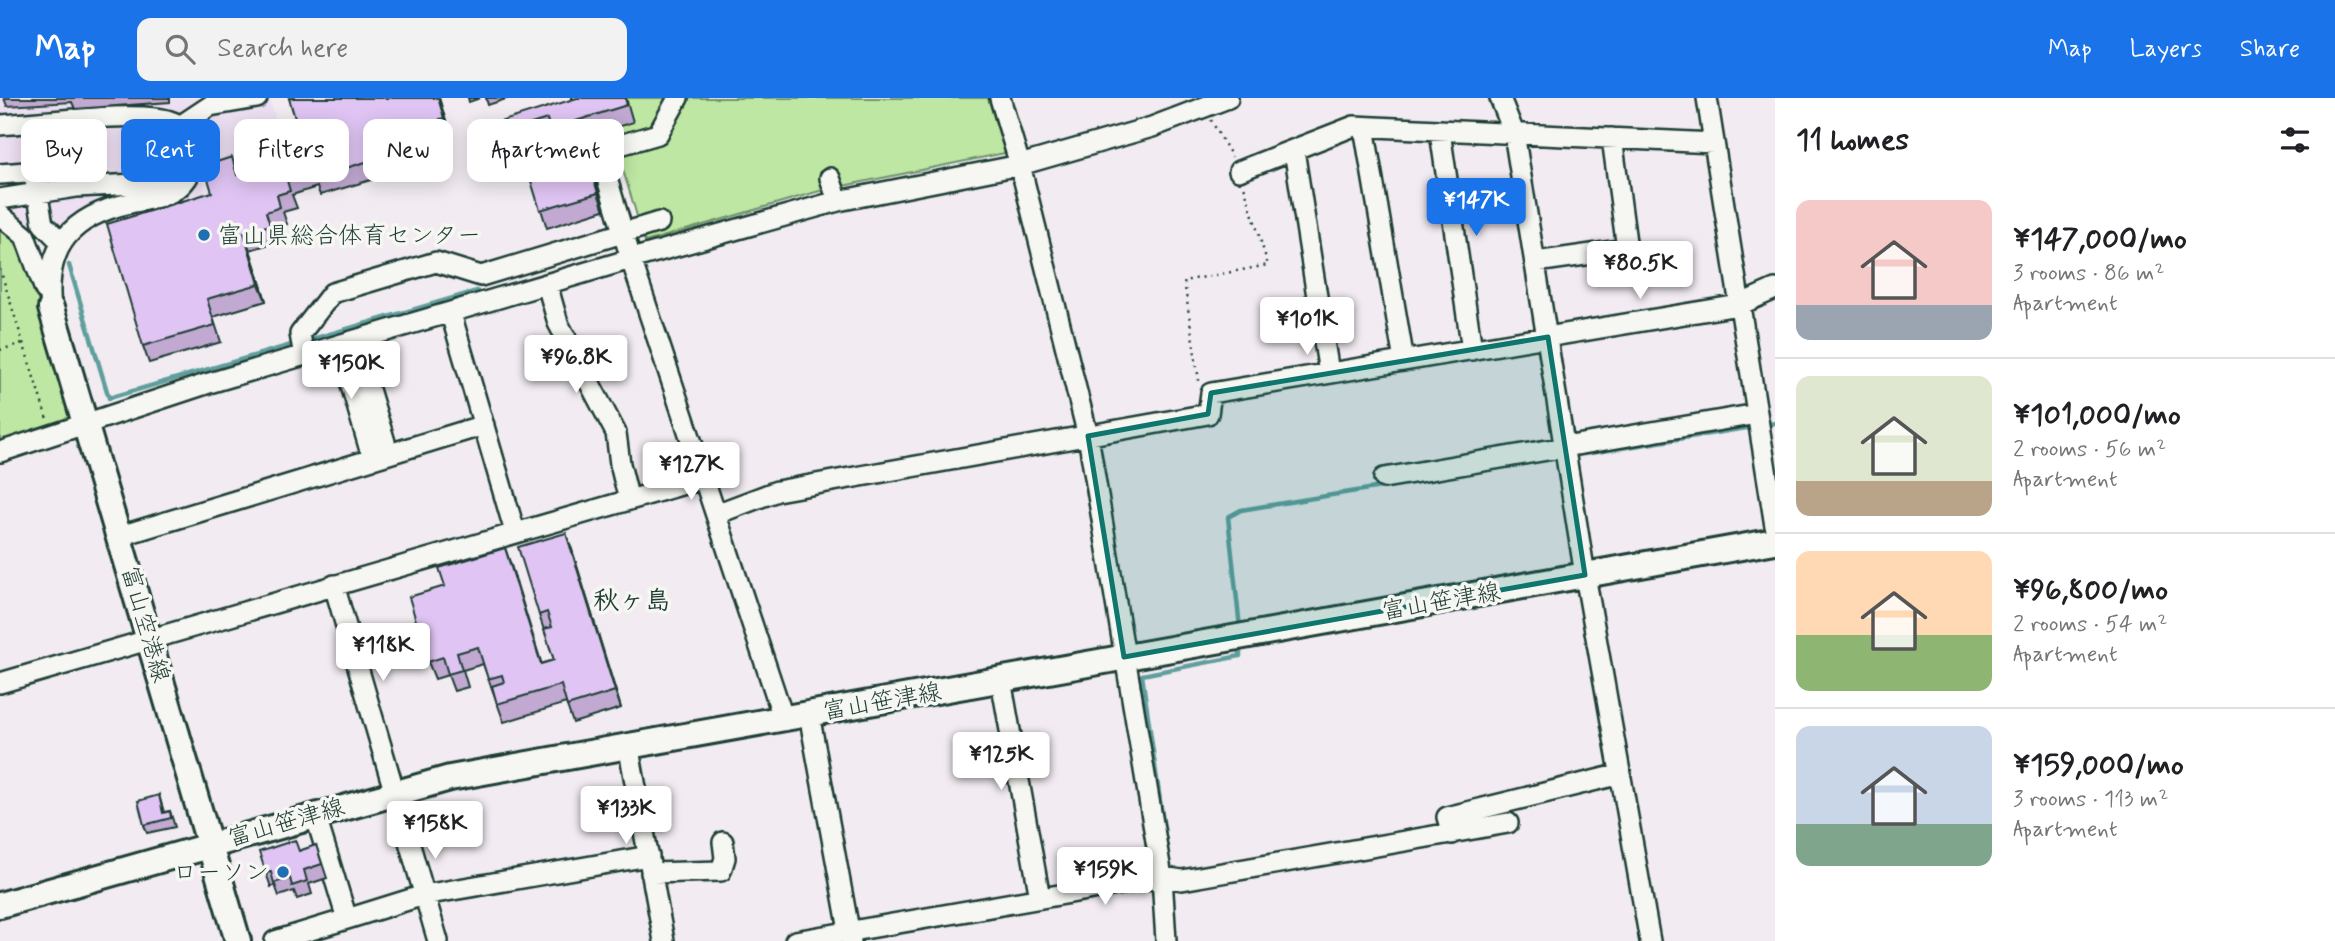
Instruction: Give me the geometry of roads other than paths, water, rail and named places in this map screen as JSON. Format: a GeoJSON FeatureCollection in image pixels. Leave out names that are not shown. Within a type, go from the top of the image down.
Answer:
{"type":"FeatureCollection","features":[{"type":"Feature","properties":{"kind":"main road","name":"富山空港線"},"geometry":{"type":"LineString","coordinates":[[51,308],[238,941]]}},
{"type":"Feature","properties":{"kind":"main road","name":"富山笹津線"},"geometry":{"type":"LineString","coordinates":[[0,905],[393,792],[463,775],[1775,541]]}},
{"type":"Feature","properties":{"kind":"street"},"geometry":{"type":"LineString","coordinates":[[189,119],[210,106],[257,98]]}},
{"type":"Feature","properties":{"kind":"street"},"geometry":{"type":"LineString","coordinates":[[583,98],[589,119]]}},
{"type":"Feature","properties":{"kind":"street"},"geometry":{"type":"LineString","coordinates":[[624,144],[658,134],[678,98]]}},
{"type":"Feature","properties":{"kind":"street"},"geometry":{"type":"LineString","coordinates":[[1000,98],[1020,165],[1087,436],[1162,877],[1166,941]]}},
{"type":"Feature","properties":{"kind":"street"},"geometry":{"type":"LineString","coordinates":[[0,452],[61,434],[85,423],[302,346],[362,339],[838,201],[1020,165],[1152,127],[1228,98]]}},
{"type":"Feature","properties":{"kind":"street"},"geometry":{"type":"LineString","coordinates":[[1500,98],[1514,133],[1585,575],[1650,941]]}},
{"type":"Feature","properties":{"kind":"street"},"geometry":{"type":"LineString","coordinates":[[1707,98],[1775,526]]}},
{"type":"Feature","properties":{"kind":"street"},"geometry":{"type":"LineString","coordinates":[[0,125],[154,117],[160,119]]}},
{"type":"Feature","properties":{"kind":"street"},"geometry":{"type":"LineString","coordinates":[[1239,171],[1354,126],[1714,143]]}},
{"type":"Feature","properties":{"kind":"street"},"geometry":{"type":"LineString","coordinates":[[1364,127],[1404,361]]}},
{"type":"Feature","properties":{"kind":"street"},"geometry":{"type":"LineString","coordinates":[[1440,132],[1472,350]]}},
{"type":"Feature","properties":{"kind":"street"},"geometry":{"type":"LineString","coordinates":[[1536,262],[1627,249],[1612,138]]}},
{"type":"Feature","properties":{"kind":"street"},"geometry":{"type":"LineString","coordinates":[[1294,150],[1329,373]]}},
{"type":"Feature","properties":{"kind":"street"},"geometry":{"type":"LineString","coordinates":[[0,174],[26,172],[34,175],[43,224],[61,242]]}},
{"type":"Feature","properties":{"kind":"street"},"geometry":{"type":"LineString","coordinates":[[830,178],[838,201]]}},
{"type":"Feature","properties":{"kind":"street"},"geometry":{"type":"LineString","coordinates":[[0,199],[76,187],[174,182]]}},
{"type":"Feature","properties":{"kind":"street"},"geometry":{"type":"LineString","coordinates":[[51,308],[50,276],[61,242],[73,228],[99,212],[172,192],[181,182]]}},
{"type":"Feature","properties":{"kind":"street"},"geometry":{"type":"LineString","coordinates":[[608,182],[631,259],[783,718]]}},
{"type":"Feature","properties":{"kind":"street"},"geometry":{"type":"LineString","coordinates":[[0,215],[25,236],[51,308]]}},
{"type":"Feature","properties":{"kind":"street"},"geometry":{"type":"LineString","coordinates":[[302,346],[332,293],[436,262],[481,276],[659,222]]}},
{"type":"Feature","properties":{"kind":"street"},"geometry":{"type":"LineString","coordinates":[[547,284],[558,323],[616,433],[629,500]]}},
{"type":"Feature","properties":{"kind":"street"},"geometry":{"type":"LineString","coordinates":[[716,513],[777,491],[1208,414],[1211,393],[1739,305],[1775,289]]}},
{"type":"Feature","properties":{"kind":"street"},"geometry":{"type":"LineString","coordinates":[[451,314],[515,532]]}},
{"type":"Feature","properties":{"kind":"street"},"geometry":{"type":"LineString","coordinates":[[362,339],[369,361],[346,368],[369,447],[379,450]]}},
{"type":"Feature","properties":{"kind":"street"},"geometry":{"type":"LineString","coordinates":[[1384,478],[1757,414]]}},
{"type":"Feature","properties":{"kind":"street"},"geometry":{"type":"LineString","coordinates":[[120,536],[379,450],[484,425]]}},
{"type":"Feature","properties":{"kind":"street"},"geometry":{"type":"LineString","coordinates":[[0,683],[705,478]]}},
{"type":"Feature","properties":{"kind":"street"},"geometry":{"type":"LineString","coordinates":[[334,585],[438,941]]}},
{"type":"Feature","properties":{"kind":"street"},"geometry":{"type":"LineString","coordinates":[[1001,680],[1040,898]]}},
{"type":"Feature","properties":{"kind":"street"},"geometry":{"type":"LineString","coordinates":[[809,714],[850,936]]}},
{"type":"Feature","properties":{"kind":"street"},"geometry":{"type":"LineString","coordinates":[[628,744],[664,941]]}},
{"type":"Feature","properties":{"kind":"street"},"geometry":{"type":"LineString","coordinates":[[1452,834],[1447,817],[1620,774]]}},
{"type":"Feature","properties":{"kind":"street"},"geometry":{"type":"LineString","coordinates":[[315,814],[347,919]]}},
{"type":"Feature","properties":{"kind":"street"},"geometry":{"type":"LineString","coordinates":[[795,941],[850,936],[1162,877],[1182,880],[1508,823]]}},
{"type":"Feature","properties":{"kind":"street"},"geometry":{"type":"LineString","coordinates":[[275,941],[424,895],[650,865],[721,871],[723,842]]}},
{"type":"Feature","properties":{"kind":"waterway"},"geometry":{"type":"LineString","coordinates":[[69,265],[109,398],[298,343]]}},
{"type":"Feature","properties":{"kind":"waterway"},"geometry":{"type":"LineString","coordinates":[[306,341],[477,291]]}},
{"type":"Feature","properties":{"kind":"waterway"},"geometry":{"type":"LineString","coordinates":[[1765,425],[1775,423]]}},
{"type":"Feature","properties":{"kind":"waterway"},"geometry":{"type":"LineString","coordinates":[[1571,456],[1753,427]]}},
{"type":"Feature","properties":{"kind":"waterway"},"geometry":{"type":"LineString","coordinates":[[1240,628],[1228,517],[1241,510],[1387,486]]}},
{"type":"Feature","properties":{"kind":"waterway"},"geometry":{"type":"LineString","coordinates":[[1168,856],[1142,675],[1240,656],[1240,644]]}},
{"type":"Feature","properties":{"kind":"waterway"},"geometry":{"type":"LineString","coordinates":[[1172,882],[1173,902]]}},
{"type":"Feature","properties":{"kind":"place","name":"富山県総合体育センター"},"geometry":{"type":"Point","coordinates":[204,235]}},
{"type":"Feature","properties":{"kind":"place","name":"ローソン"},"geometry":{"type":"Point","coordinates":[283,872]}},
{"type":"Feature","properties":{"kind":"district","name":"秋ヶ島"},"geometry":{"type":"Point","coordinates":[632,600]}}]}
